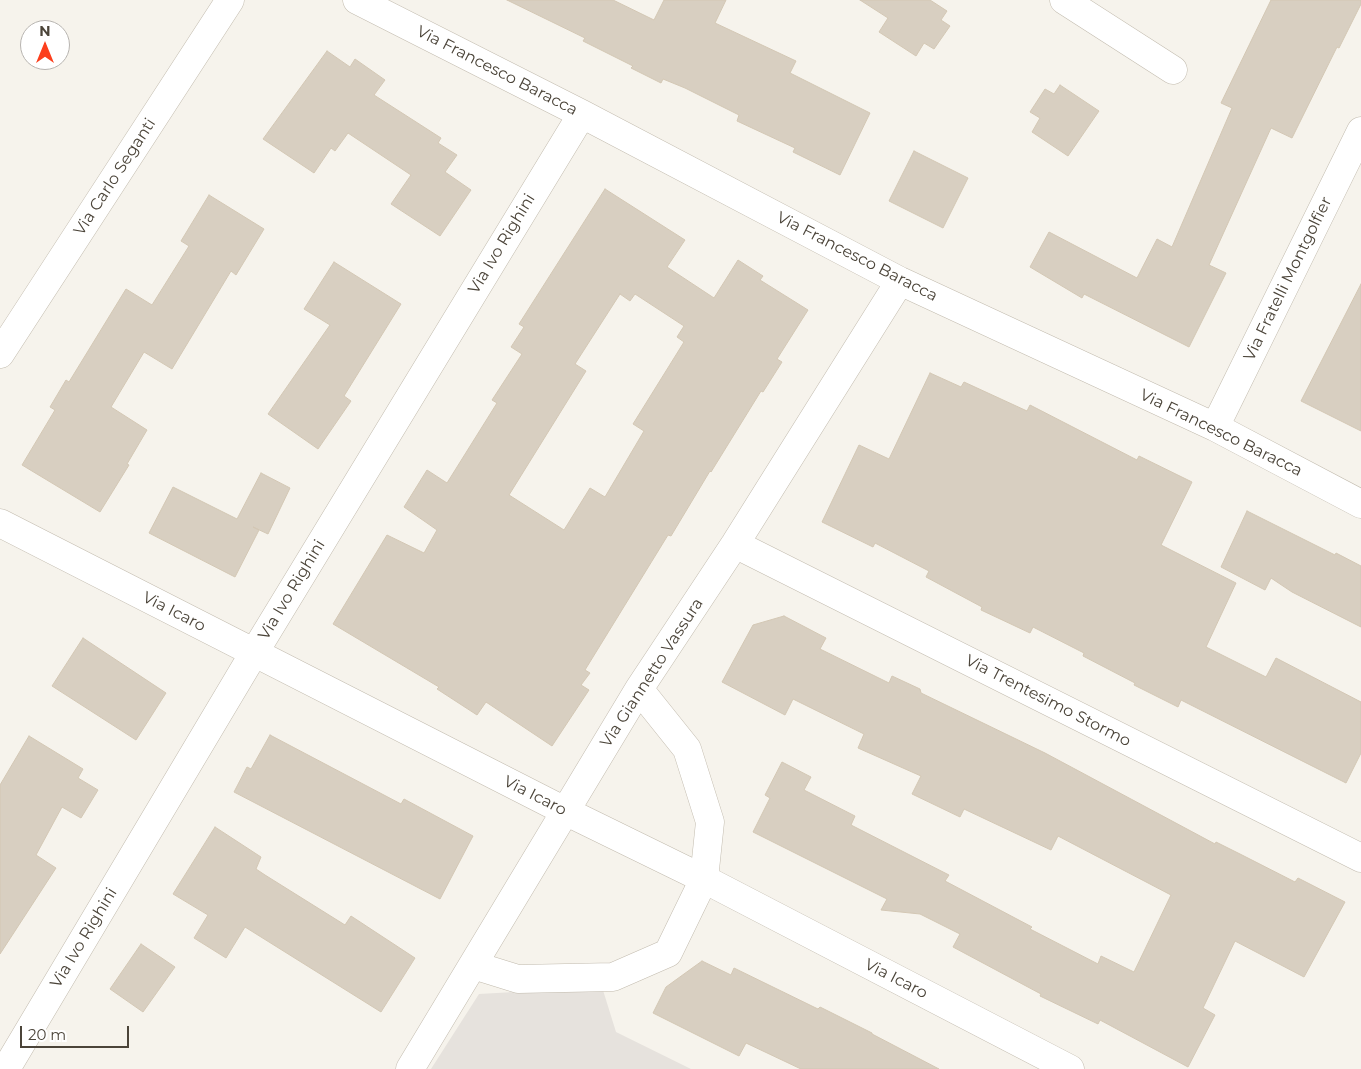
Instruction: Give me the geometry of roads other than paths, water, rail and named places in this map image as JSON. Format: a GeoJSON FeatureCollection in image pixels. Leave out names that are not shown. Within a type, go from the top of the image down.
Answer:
{"type":"FeatureCollection","features":[{"type":"Feature","properties":{"kind":"street","name":"Via Carlo Seganti"},"geometry":{"type":"LineString","coordinates":[[0,354],[230,0]]}},
{"type":"Feature","properties":{"kind":"street","name":"Via Francesco Baracca"},"geometry":{"type":"LineString","coordinates":[[357,0],[582,114],[900,281],[1215,427],[1361,504]]}},
{"type":"Feature","properties":{"kind":"street"},"geometry":{"type":"LineString","coordinates":[[1064,0],[1173,70]]}},
{"type":"Feature","properties":{"kind":"street","name":"Via Ivo Righini"},"geometry":{"type":"LineString","coordinates":[[6,1069],[254,653],[582,114]]}},
{"type":"Feature","properties":{"kind":"street","name":"Via Fratelli Montgolfier"},"geometry":{"type":"LineString","coordinates":[[1215,427],[1361,131]]}},
{"type":"Feature","properties":{"kind":"street","name":"Via Giannetto Vassura"},"geometry":{"type":"LineString","coordinates":[[410,1069],[639,689],[735,544],[900,281]]}},
{"type":"Feature","properties":{"kind":"street","name":"Via Icaro"},"geometry":{"type":"LineString","coordinates":[[0,523],[565,811],[704,879],[1070,1069]]}},
{"type":"Feature","properties":{"kind":"street","name":"Via Trentesimo Stormo"},"geometry":{"type":"LineString","coordinates":[[735,544],[1361,858]]}},
{"type":"Feature","properties":{"kind":"street"},"geometry":{"type":"LineString","coordinates":[[473,965],[518,979],[613,977],[668,953],[704,879],[710,822],[687,749],[639,689]]}}]}
